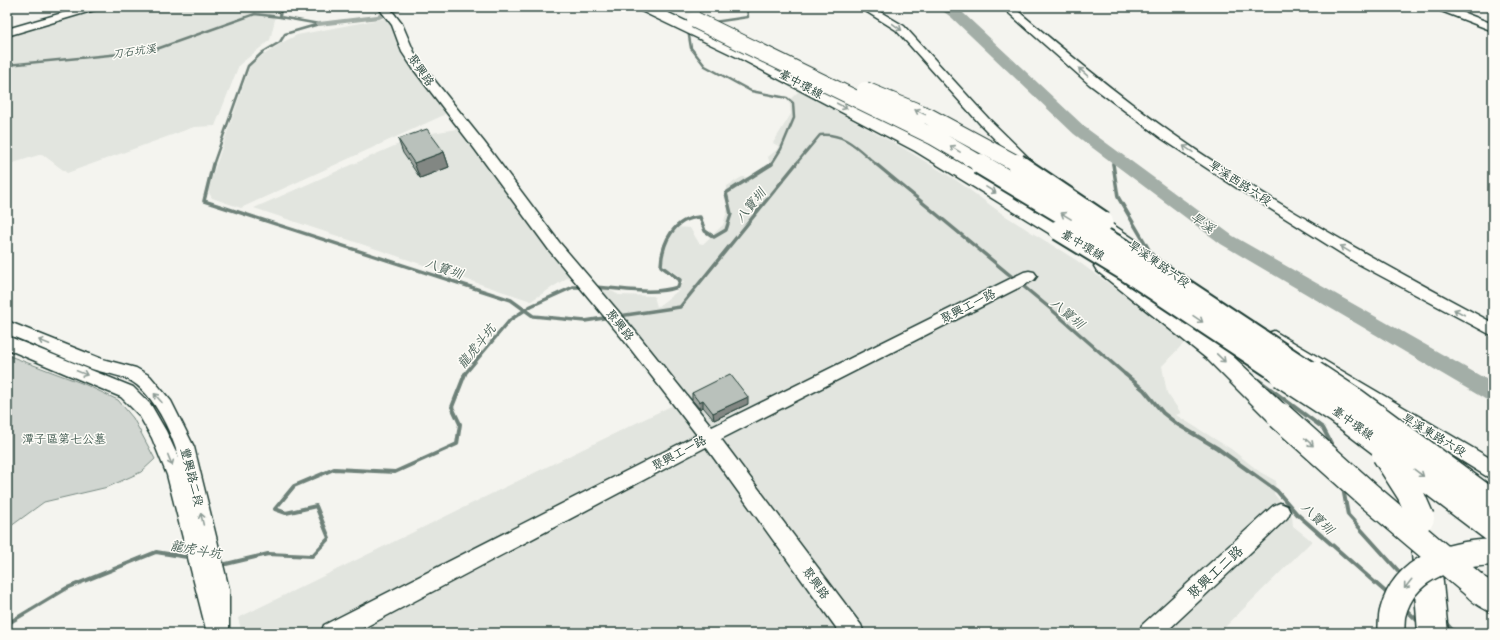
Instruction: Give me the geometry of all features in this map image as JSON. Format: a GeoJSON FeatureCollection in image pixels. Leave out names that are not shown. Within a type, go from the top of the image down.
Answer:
{"type":"FeatureCollection","features":[{"type":"Feature","properties":{"kind":"highway","name":"臺中環線"},"geometry":{"type":"LineString","coordinates":[[644,7],[745,55],[921,147],[1128,272],[1337,410],[1493,528]]}},
{"type":"Feature","properties":{"kind":"highway","name":"臺中環線"},"geometry":{"type":"LineString","coordinates":[[666,7],[934,137],[1142,261],[1354,401],[1493,504]]}},
{"type":"Feature","properties":{"kind":"highway"},"geometry":{"type":"LineString","coordinates":[[695,20],[857,87],[902,103],[952,128],[1053,187],[1111,228],[1398,421],[1448,471],[1493,525]]}},
{"type":"Feature","properties":{"kind":"highway"},"geometry":{"type":"LineString","coordinates":[[1059,230],[1214,352],[1280,416],[1368,495],[1474,585],[1493,599]]}},
{"type":"Feature","properties":{"kind":"highway"},"geometry":{"type":"LineString","coordinates":[[1237,313],[1380,446],[1410,493],[1421,518],[1430,584],[1433,633]]}},
{"type":"Feature","properties":{"kind":"highway"},"geometry":{"type":"LineString","coordinates":[[1391,633],[1391,618],[1394,605],[1404,587],[1421,570],[1451,557],[1493,552]]}},
{"type":"Feature","properties":{"kind":"street"},"geometry":{"type":"LineString","coordinates":[[7,33],[94,7]]}},
{"type":"Feature","properties":{"kind":"street","name":"旱溪東路六段"},"geometry":{"type":"LineString","coordinates":[[864,7],[900,28],[984,121],[1026,163],[1086,212],[1178,278],[1493,470]]}},
{"type":"Feature","properties":{"kind":"street","name":"旱溪西路六段"},"geometry":{"type":"LineString","coordinates":[[1008,7],[1093,81],[1166,135],[1242,185],[1360,258],[1493,330]]}},
{"type":"Feature","properties":{"kind":"street"},"geometry":{"type":"LineString","coordinates":[[1440,7],[1493,28]]}},
{"type":"Feature","properties":{"kind":"street"},"geometry":{"type":"LineString","coordinates":[[1452,7],[1493,23]]}},
{"type":"Feature","properties":{"kind":"street","name":"聚興路"},"geometry":{"type":"LineString","coordinates":[[386,10],[402,32],[408,52],[418,68],[493,163],[554,246],[629,335],[709,437],[853,633]]}},
{"type":"Feature","properties":{"kind":"street","name":"聚興工一路"},"geometry":{"type":"LineString","coordinates":[[332,633],[709,437],[1029,276]]}},
{"type":"Feature","properties":{"kind":"street","name":"豐興路二段"},"geometry":{"type":"LineString","coordinates":[[7,328],[98,364],[130,373],[144,381],[165,406],[185,447],[205,560]]}},
{"type":"Feature","properties":{"kind":"street","name":"豐興路二段"},"geometry":{"type":"LineString","coordinates":[[7,342],[127,392],[145,410],[160,436],[176,475],[205,560],[219,590],[218,633]]}},
{"type":"Feature","properties":{"kind":"street","name":"聚興工二路"},"geometry":{"type":"LineString","coordinates":[[1150,633],[1280,512]]}},
{"type":"Feature","properties":{"kind":"shaded area"},"geometry":{"type":"Polygon","coordinates":[[[110,7],[278,7],[270,40],[239,65],[215,126],[194,127],[67,173],[42,154],[7,165],[7,36],[110,7]]]}},
{"type":"Feature","properties":{"kind":"shaded area"},"geometry":{"type":"Polygon","coordinates":[[[386,18],[395,33],[401,53],[445,113],[444,115],[241,208],[212,198],[208,191],[251,63],[297,35],[386,18]]]}},
{"type":"Feature","properties":{"kind":"shaded area"},"geometry":{"type":"Polygon","coordinates":[[[799,91],[903,148],[956,180],[1004,215],[1076,260],[1141,307],[1184,343],[1162,366],[1167,393],[1181,413],[1176,415],[1231,449],[1260,472],[1276,481],[1274,494],[1292,516],[1293,526],[1312,541],[1219,633],[242,633],[238,618],[673,405],[670,396],[591,292],[602,286],[619,295],[654,296],[657,307],[679,290],[677,288],[684,282],[675,272],[661,266],[661,252],[677,227],[690,228],[699,243],[703,244],[723,225],[729,205],[727,186],[742,177],[755,177],[770,164],[768,157],[780,147],[773,143],[791,114],[788,101],[799,91]]]}},
{"type":"Feature","properties":{"kind":"shaded area"},"geometry":{"type":"Polygon","coordinates":[[[457,129],[570,276],[531,301],[254,208],[419,135],[457,129]]]}},
{"type":"Feature","properties":{"kind":"green space","name":"潭子區第七公墓"},"geometry":{"type":"Polygon","coordinates":[[[7,355],[84,384],[118,400],[133,418],[155,459],[141,472],[108,487],[44,502],[7,529],[7,355]]]}},
{"type":"Feature","properties":{"kind":"building"},"geometry":{"type":"Polygon","coordinates":[[[427,129],[444,152],[414,163],[398,139],[427,129]]]}},
{"type":"Feature","properties":{"kind":"building"},"geometry":{"type":"Polygon","coordinates":[[[730,374],[748,397],[713,413],[703,400],[699,402],[692,393],[730,374]]]}},
{"type":"Feature","properties":{"kind":"waterway","name":"八寶圳"},"geometry":{"type":"LineString","coordinates":[[280,17],[281,7]]}},
{"type":"Feature","properties":{"kind":"waterway","name":"刀石坑溪"},"geometry":{"type":"LineString","coordinates":[[319,24],[379,17],[404,7]]}},
{"type":"Feature","properties":{"kind":"waterway","name":"龍虎斗坑"},"geometry":{"type":"LineString","coordinates":[[714,22],[748,17],[747,7]]}},
{"type":"Feature","properties":{"kind":"waterway","name":"旱溪"},"geometry":{"type":"LineString","coordinates":[[944,7],[956,14],[1080,131],[1227,240],[1493,393]]}},
{"type":"Feature","properties":{"kind":"waterway"},"geometry":{"type":"LineString","coordinates":[[1484,7],[1493,12]]}},
{"type":"Feature","properties":{"kind":"waterway","name":"刀石坑溪"},"geometry":{"type":"LineString","coordinates":[[7,65],[151,51],[255,14],[280,17]]}},
{"type":"Feature","properties":{"kind":"waterway","name":"八寶圳"},"geometry":{"type":"LineString","coordinates":[[213,165],[248,66],[263,52],[280,42],[285,34],[319,24],[280,17]]}},
{"type":"Feature","properties":{"kind":"waterway","name":"龍虎斗坑"},"geometry":{"type":"LineString","coordinates":[[688,30],[691,48],[705,66],[751,91],[787,98],[793,103],[794,118],[781,149],[771,164]]}},
{"type":"Feature","properties":{"kind":"waterway","name":"八寶圳"},"geometry":{"type":"LineString","coordinates":[[795,165],[820,135],[829,135],[844,139],[877,165]]}},
{"type":"Feature","properties":{"kind":"waterway","name":"旱溪"},"geometry":{"type":"LineString","coordinates":[[1112,155],[1113,165]]}},
{"type":"Feature","properties":{"kind":"waterway","name":"八寶圳"},"geometry":{"type":"LineString","coordinates":[[213,164],[204,201],[511,300],[525,310]]}},
{"type":"Feature","properties":{"kind":"waterway","name":"龍虎斗坑"},"geometry":{"type":"LineString","coordinates":[[593,287],[636,291],[657,291],[678,287],[680,280],[661,266],[664,248],[671,233],[683,222],[691,218],[700,217],[705,231],[714,237],[726,230],[731,214],[726,193],[771,164]]}},
{"type":"Feature","properties":{"kind":"waterway","name":"八寶圳"},"geometry":{"type":"LineString","coordinates":[[619,316],[680,307],[796,164]]}},
{"type":"Feature","properties":{"kind":"waterway","name":"八寶圳"},"geometry":{"type":"LineString","coordinates":[[876,164],[1052,310],[1126,375]]}},
{"type":"Feature","properties":{"kind":"waterway"},"geometry":{"type":"LineString","coordinates":[[1113,164],[1118,197],[1155,260]]}},
{"type":"Feature","properties":{"kind":"waterway","name":"龍虎斗坑"},"geometry":{"type":"LineString","coordinates":[[525,310],[573,287],[583,287]]}},
{"type":"Feature","properties":{"kind":"waterway","name":"龍虎斗坑"},"geometry":{"type":"LineString","coordinates":[[464,375],[510,320],[525,310]]}},
{"type":"Feature","properties":{"kind":"waterway","name":"八寶圳"},"geometry":{"type":"LineString","coordinates":[[525,310],[533,316],[585,321],[610,317]]}},
{"type":"Feature","properties":{"kind":"waterway","name":"龍虎斗坑"},"geometry":{"type":"LineString","coordinates":[[218,563],[226,564],[268,554],[312,556],[329,538],[316,506],[286,513],[275,509],[294,486],[334,469],[395,472],[457,444],[460,424],[452,407],[465,374]]}},
{"type":"Feature","properties":{"kind":"waterway","name":"八寶圳"},"geometry":{"type":"LineString","coordinates":[[1125,374],[1144,390],[1163,413],[1177,424],[1217,448],[1277,491],[1297,514],[1389,595]]}},
{"type":"Feature","properties":{"kind":"waterway"},"geometry":{"type":"LineString","coordinates":[[1257,379],[1323,428],[1334,449]]}},
{"type":"Feature","properties":{"kind":"waterway"},"geometry":{"type":"LineString","coordinates":[[1343,488],[1348,515],[1403,576]]}},
{"type":"Feature","properties":{"kind":"waterway","name":"龍虎斗坑"},"geometry":{"type":"LineString","coordinates":[[7,624],[67,588],[156,552],[193,558]]}},
{"type":"Feature","properties":{"kind":"waterway","name":"八寶圳"},"geometry":{"type":"LineString","coordinates":[[1404,608],[1420,623]]}},
{"type":"Feature","properties":{"kind":"waterway"},"geometry":{"type":"LineString","coordinates":[[1445,622],[1455,633]]}}]}
